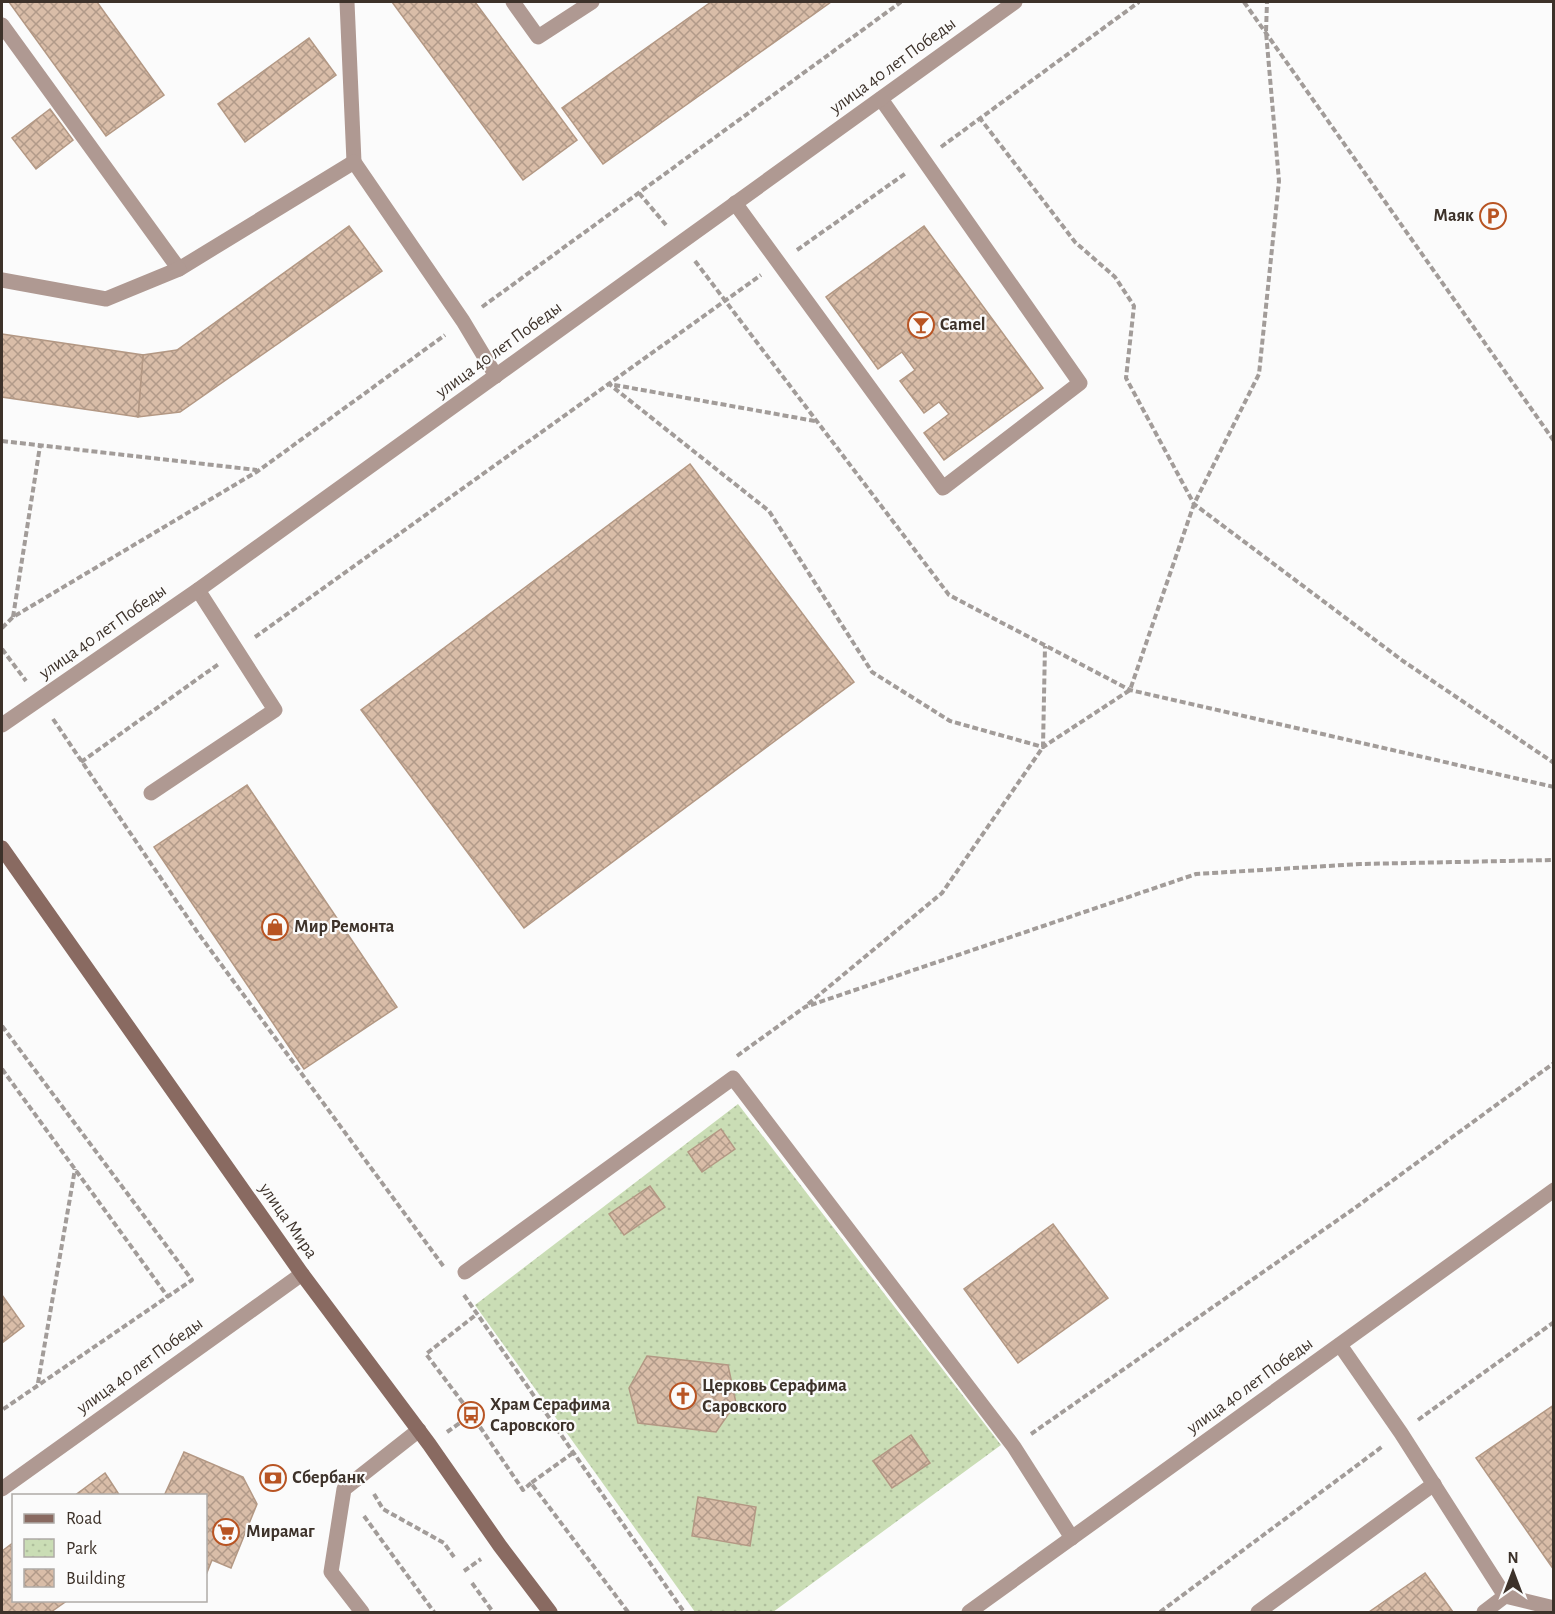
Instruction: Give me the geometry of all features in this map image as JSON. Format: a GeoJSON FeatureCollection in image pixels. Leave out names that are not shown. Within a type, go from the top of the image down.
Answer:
{"type":"FeatureCollection","features":[{"type":"Feature","properties":{"kind":"street"},"geometry":{"type":"LineString","coordinates":[[346,2],[354,162],[463,321],[496,376]]}},
{"type":"Feature","properties":{"kind":"street"},"geometry":{"type":"LineString","coordinates":[[513,2],[538,37],[592,2]]}},
{"type":"Feature","properties":{"kind":"street","name":"улица 40 лет Победы"},"geometry":{"type":"LineString","coordinates":[[2,725],[198,590],[1015,2]]}},
{"type":"Feature","properties":{"kind":"street"},"geometry":{"type":"LineString","coordinates":[[2,25],[178,269]]}},
{"type":"Feature","properties":{"kind":"street"},"geometry":{"type":"LineString","coordinates":[[735,203],[943,488],[1080,383],[881,99]]}},
{"type":"Feature","properties":{"kind":"street"},"geometry":{"type":"LineString","coordinates":[[2,280],[106,299],[178,269],[354,162]]}},
{"type":"Feature","properties":{"kind":"street"},"geometry":{"type":"LineString","coordinates":[[151,793],[275,710],[198,590]]}},
{"type":"Feature","properties":{"kind":"street","name":"улица Мира"},"geometry":{"type":"LineString","coordinates":[[2,848],[302,1274],[419,1430],[500,1546],[550,1612]]}},
{"type":"Feature","properties":{"kind":"street"},"geometry":{"type":"LineString","coordinates":[[460,1267],[733,1077],[1014,1447],[1072,1538]]}},
{"type":"Feature","properties":{"kind":"street","name":"улица 40 лет Победы"},"geometry":{"type":"LineString","coordinates":[[969,1612],[1554,1190]]}},
{"type":"Feature","properties":{"kind":"street","name":"улица 40 лет Победы"},"geometry":{"type":"LineString","coordinates":[[2,1489],[302,1274]]}},
{"type":"Feature","properties":{"kind":"street"},"geometry":{"type":"LineString","coordinates":[[1340,1345],[1401,1433],[1505,1596],[1554,1608]]}},
{"type":"Feature","properties":{"kind":"street"},"geometry":{"type":"LineString","coordinates":[[362,1612],[331,1572],[344,1489],[419,1430]]}},
{"type":"Feature","properties":{"kind":"street"},"geometry":{"type":"LineString","coordinates":[[1258,1612],[1434,1484]]}},
{"type":"Feature","properties":{"kind":"street"},"geometry":{"type":"LineString","coordinates":[[1484,1612],[1505,1596]]}},
{"type":"Feature","properties":{"kind":"path"},"geometry":{"type":"LineString","coordinates":[[81,762],[924,160],[979,117],[1139,2]]}},
{"type":"Feature","properties":{"kind":"path"},"geometry":{"type":"LineString","coordinates":[[1244,2],[1554,441]]}},
{"type":"Feature","properties":{"kind":"path"},"geometry":{"type":"LineString","coordinates":[[979,117],[1074,242],[1115,277],[1134,306],[1126,378],[1194,504],[1403,661],[1554,763]]}},
{"type":"Feature","properties":{"kind":"path"},"geometry":{"type":"LineString","coordinates":[[724,301],[950,595],[1130,690],[1554,787]]}},
{"type":"Feature","properties":{"kind":"path"},"geometry":{"type":"LineString","coordinates":[[2,441],[258,471]]}},
{"type":"Feature","properties":{"kind":"path"},"geometry":{"type":"LineString","coordinates":[[13,616],[40,446]]}},
{"type":"Feature","properties":{"kind":"path"},"geometry":{"type":"LineString","coordinates":[[730,1062],[806,1007],[942,892],[1042,747],[1045,646]]}},
{"type":"Feature","properties":{"kind":"path"},"geometry":{"type":"LineString","coordinates":[[2,649],[40,699],[198,933],[445,1268],[460,1267]]}},
{"type":"Feature","properties":{"kind":"path"},"geometry":{"type":"LineString","coordinates":[[806,1007],[1196,874],[1360,864],[1554,860]]}},
{"type":"Feature","properties":{"kind":"path"},"geometry":{"type":"LineString","coordinates":[[2,1026],[192,1280],[2,1410]]}},
{"type":"Feature","properties":{"kind":"path"},"geometry":{"type":"LineString","coordinates":[[1014,1447],[1352,1209],[1554,1063]]}},
{"type":"Feature","properties":{"kind":"path"},"geometry":{"type":"LineString","coordinates":[[2,1069],[168,1297]]}},
{"type":"Feature","properties":{"kind":"path"},"geometry":{"type":"LineString","coordinates":[[38,1384],[75,1170]]}},
{"type":"Feature","properties":{"kind":"path"},"geometry":{"type":"LineString","coordinates":[[458,1287],[684,1612]]}},
{"type":"Feature","properties":{"kind":"path"},"geometry":{"type":"LineString","coordinates":[[463,1403],[426,1354],[477,1314]]}},
{"type":"Feature","properties":{"kind":"path"},"geometry":{"type":"LineString","coordinates":[[1160,1612],[1554,1322]]}},
{"type":"Feature","properties":{"kind":"path"},"geometry":{"type":"LineString","coordinates":[[480,1427],[523,1490],[573,1453]]}},
{"type":"Feature","properties":{"kind":"path"},"geometry":{"type":"LineString","coordinates":[[362,1474],[383,1509],[444,1543],[454,1557]]}},
{"type":"Feature","properties":{"kind":"path"},"geometry":{"type":"LineString","coordinates":[[531,1483],[628,1612]]}},
{"type":"Feature","properties":{"kind":"path"},"geometry":{"type":"LineString","coordinates":[[344,1489],[434,1612]]}},
{"type":"Feature","properties":{"kind":"path"},"geometry":{"type":"LineString","coordinates":[[472,1583],[493,1612]]}},
{"type":"Feature","properties":{"kind":"green space"},"geometry":{"type":"Polygon","coordinates":[[[738,1104],[1001,1445],[773,1612],[695,1612],[475,1305],[738,1104]]]}},
{"type":"Feature","properties":{"kind":"building"},"geometry":{"type":"Polygon","coordinates":[[[9,2],[97,2],[164,95],[106,136],[9,2]]]}},
{"type":"Feature","properties":{"kind":"building"},"geometry":{"type":"Polygon","coordinates":[[[392,2],[475,2],[577,140],[523,180],[392,2]]]}},
{"type":"Feature","properties":{"kind":"building"},"geometry":{"type":"Polygon","coordinates":[[[711,2],[831,2],[603,164],[562,108],[711,2]]]}},
{"type":"Feature","properties":{"kind":"building"},"geometry":{"type":"Polygon","coordinates":[[[309,38],[336,75],[245,142],[218,104],[309,38]]]}},
{"type":"Feature","properties":{"kind":"building"},"geometry":{"type":"Polygon","coordinates":[[[50,109],[73,140],[36,169],[12,138],[50,109]]]}},
{"type":"Feature","properties":{"kind":"building"},"geometry":{"type":"Polygon","coordinates":[[[349,226],[382,271],[180,412],[138,417],[143,355],[177,350],[349,226]]]}},
{"type":"Feature","properties":{"kind":"building","name":"Camel"},"geometry":{"type":"Polygon","coordinates":[[[924,226],[1043,388],[944,460],[924,433],[949,414],[939,402],[924,413],[900,381],[915,370],[902,352],[878,369],[826,297],[924,226]]]}},
{"type":"Feature","properties":{"kind":"building"},"geometry":{"type":"Polygon","coordinates":[[[2,334],[143,355],[138,417],[2,397],[2,334]]]}},
{"type":"Feature","properties":{"kind":"building"},"geometry":{"type":"Polygon","coordinates":[[[690,464],[854,682],[524,928],[361,710],[690,464]]]}},
{"type":"Feature","properties":{"kind":"building","name":"Мир Ремонта"},"geometry":{"type":"Polygon","coordinates":[[[247,785],[397,1007],[304,1069],[154,847],[247,785]]]}},
{"type":"Feature","properties":{"kind":"building"},"geometry":{"type":"Polygon","coordinates":[[[721,1129],[735,1149],[702,1172],[688,1152],[721,1129]]]}},
{"type":"Feature","properties":{"kind":"building"},"geometry":{"type":"Polygon","coordinates":[[[650,1186],[665,1207],[624,1235],[609,1214],[650,1186]]]}},
{"type":"Feature","properties":{"kind":"building"},"geometry":{"type":"Polygon","coordinates":[[[1053,1224],[1108,1298],[1018,1363],[964,1289],[1053,1224]]]}},
{"type":"Feature","properties":{"kind":"building"},"geometry":{"type":"Polygon","coordinates":[[[2,1295],[24,1326],[2,1343],[2,1295]]]}},
{"type":"Feature","properties":{"kind":"building","name":"Церковь Серафима Саровского"},"geometry":{"type":"Polygon","coordinates":[[[647,1356],[728,1365],[736,1403],[716,1432],[638,1423],[629,1388],[647,1356]]]}},
{"type":"Feature","properties":{"kind":"building"},"geometry":{"type":"Polygon","coordinates":[[[1554,1405],[1554,1570],[1476,1458],[1554,1405]]]}},
{"type":"Feature","properties":{"kind":"building"},"geometry":{"type":"Polygon","coordinates":[[[911,1435],[930,1463],[892,1488],[873,1461],[911,1435]]]}},
{"type":"Feature","properties":{"kind":"building","name":"Мирамаг"},"geometry":{"type":"Polygon","coordinates":[[[184,1452],[243,1477],[257,1504],[231,1568],[212,1560],[207,1572],[207,1494],[165,1494],[184,1452]]]}},
{"type":"Feature","properties":{"kind":"building"},"geometry":{"type":"Polygon","coordinates":[[[105,1473],[119,1494],[77,1494],[105,1473]]]}},
{"type":"Feature","properties":{"kind":"building"},"geometry":{"type":"Polygon","coordinates":[[[698,1497],[756,1507],[750,1546],[692,1536],[698,1497]]]}},
{"type":"Feature","properties":{"kind":"building"},"geometry":{"type":"Polygon","coordinates":[[[12,1544],[12,1602],[65,1602],[51,1612],[2,1612],[2,1551],[12,1544]]]}},
{"type":"Feature","properties":{"kind":"building"},"geometry":{"type":"Polygon","coordinates":[[[1425,1573],[1453,1612],[1369,1612],[1425,1573]]]}},
{"type":"Feature","properties":{"kind":"place","name":"Маяк"},"geometry":{"type":"Point","coordinates":[1493,216]}},
{"type":"Feature","properties":{"kind":"place","name":"Camel"},"geometry":{"type":"Point","coordinates":[921,325]}},
{"type":"Feature","properties":{"kind":"place","name":"Мир Ремонта"},"geometry":{"type":"Point","coordinates":[275,927]}},
{"type":"Feature","properties":{"kind":"place","name":"Церковь Серафима Саровского"},"geometry":{"type":"Point","coordinates":[683,1396]}},
{"type":"Feature","properties":{"kind":"place","name":"Храм Серафима Саровского"},"geometry":{"type":"Point","coordinates":[471,1415]}},
{"type":"Feature","properties":{"kind":"place","name":"Сбербанк"},"geometry":{"type":"Point","coordinates":[273,1478]}},
{"type":"Feature","properties":{"kind":"place","name":"Мирамаг"},"geometry":{"type":"Point","coordinates":[226,1532]}}]}
